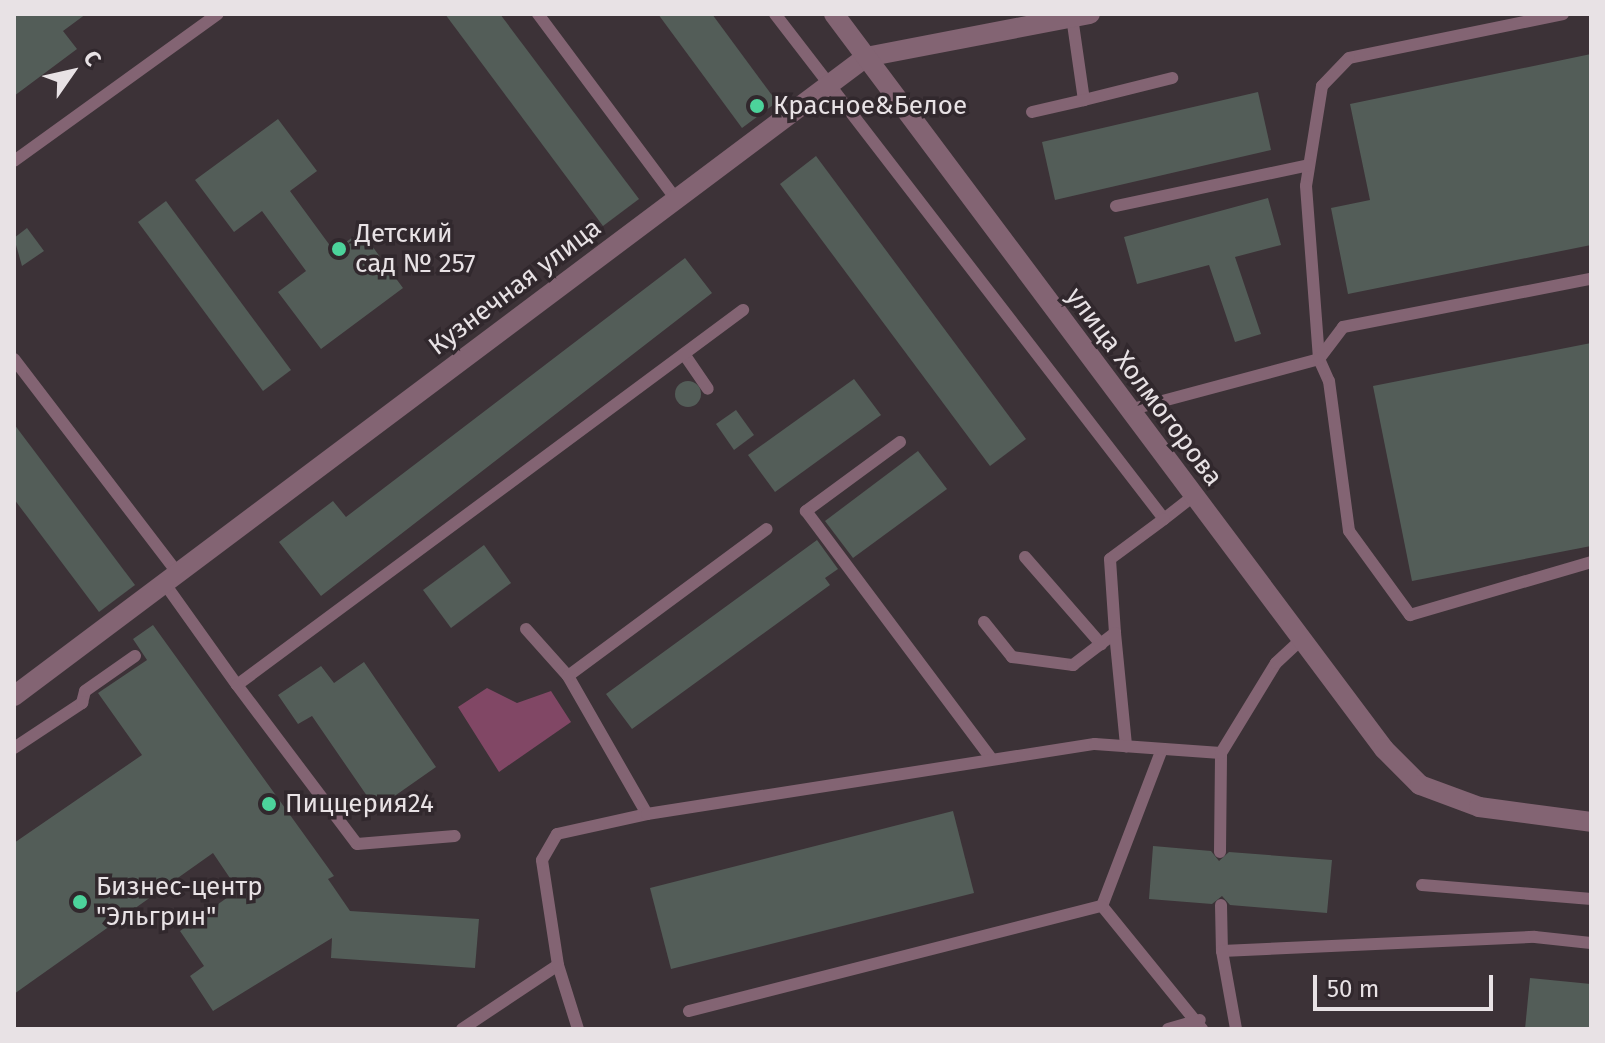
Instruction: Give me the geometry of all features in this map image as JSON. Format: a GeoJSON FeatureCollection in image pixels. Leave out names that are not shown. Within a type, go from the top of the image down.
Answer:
{"type":"FeatureCollection","features":[{"type":"Feature","properties":{"kind":"street","name":"улица Холмогорова"},"geometry":{"type":"LineString","coordinates":[[840,16],[866,57],[1384,749],[1420,785],[1479,807],[1591,822]]}},
{"type":"Feature","properties":{"kind":"street","name":"Кузнечная улица"},"geometry":{"type":"LineString","coordinates":[[14,696],[866,57],[1081,16]]}},
{"type":"Feature","properties":{"kind":"lane"},"geometry":{"type":"LineString","coordinates":[[14,161],[218,14]]}},
{"type":"Feature","properties":{"kind":"lane"},"geometry":{"type":"LineString","coordinates":[[538,14],[675,198]]}},
{"type":"Feature","properties":{"kind":"lane"},"geometry":{"type":"LineString","coordinates":[[775,14],[1164,519]]}},
{"type":"Feature","properties":{"kind":"lane"},"geometry":{"type":"LineString","coordinates":[[1563,14],[1349,58],[1322,86],[1309,165],[1319,359],[1329,381],[1349,531],[1410,615],[1591,562]]}},
{"type":"Feature","properties":{"kind":"lane"},"geometry":{"type":"LineString","coordinates":[[1081,16],[1084,100]]}},
{"type":"Feature","properties":{"kind":"lane"},"geometry":{"type":"LineString","coordinates":[[1032,112],[1172,78]]}},
{"type":"Feature","properties":{"kind":"lane"},"geometry":{"type":"LineString","coordinates":[[1116,206],[1309,165]]}},
{"type":"Feature","properties":{"kind":"lane"},"geometry":{"type":"LineString","coordinates":[[1129,410],[1319,359],[1343,327],[1591,279]]}},
{"type":"Feature","properties":{"kind":"lane"},"geometry":{"type":"LineString","coordinates":[[237,685],[743,310]]}},
{"type":"Feature","properties":{"kind":"lane"},"geometry":{"type":"LineString","coordinates":[[684,354],[708,389]]}},
{"type":"Feature","properties":{"kind":"lane"},"geometry":{"type":"LineString","coordinates":[[14,359],[172,580],[237,685],[357,844],[455,836]]}},
{"type":"Feature","properties":{"kind":"lane"},"geometry":{"type":"LineString","coordinates":[[900,442],[806,511],[991,758]]}},
{"type":"Feature","properties":{"kind":"lane"},"geometry":{"type":"LineString","coordinates":[[1126,746],[1110,559],[1193,496]]}},
{"type":"Feature","properties":{"kind":"lane"},"geometry":{"type":"LineString","coordinates":[[568,676],[767,529]]}},
{"type":"Feature","properties":{"kind":"lane"},"geometry":{"type":"LineString","coordinates":[[1025,557],[1101,644]]}},
{"type":"Feature","properties":{"kind":"lane"},"geometry":{"type":"LineString","coordinates":[[984,622],[1012,657],[1073,665],[1115,633]]}},
{"type":"Feature","properties":{"kind":"lane"},"geometry":{"type":"LineString","coordinates":[[526,629],[568,676],[647,814]]}},
{"type":"Feature","properties":{"kind":"lane"},"geometry":{"type":"LineString","coordinates":[[1220,852],[1221,753],[1276,663],[1301,640]]}},
{"type":"Feature","properties":{"kind":"lane"},"geometry":{"type":"LineString","coordinates":[[14,748],[82,703],[85,691],[135,656]]}},
{"type":"Feature","properties":{"kind":"lane"},"geometry":{"type":"LineString","coordinates":[[578,1029],[558,965],[542,860],[557,834],[647,814],[991,758],[1126,746],[1221,753]]}},
{"type":"Feature","properties":{"kind":"lane"},"geometry":{"type":"LineString","coordinates":[[1102,906],[1162,749]]}},
{"type":"Feature","properties":{"kind":"lane"},"geometry":{"type":"LineString","coordinates":[[1422,885],[1591,899]]}},
{"type":"Feature","properties":{"kind":"lane"},"geometry":{"type":"LineString","coordinates":[[1221,905],[1222,951],[1236,1029]]}},
{"type":"Feature","properties":{"kind":"lane"},"geometry":{"type":"LineString","coordinates":[[689,1011],[1102,906]]}},
{"type":"Feature","properties":{"kind":"lane"},"geometry":{"type":"LineString","coordinates":[[1102,906],[1201,1025]]}},
{"type":"Feature","properties":{"kind":"lane"},"geometry":{"type":"LineString","coordinates":[[1222,951],[1535,937],[1591,943]]}},
{"type":"Feature","properties":{"kind":"lane"},"geometry":{"type":"LineString","coordinates":[[462,1029],[558,965]]}},
{"type":"Feature","properties":{"kind":"lane"},"geometry":{"type":"LineString","coordinates":[[1168,1029],[1201,1025]]}},
{"type":"Feature","properties":{"kind":"shaded area"},"geometry":{"type":"Polygon","coordinates":[[[487,688],[517,703],[551,691],[571,722],[499,772],[458,707],[487,688]]]}},
{"type":"Feature","properties":{"kind":"building"},"geometry":{"type":"Polygon","coordinates":[[[14,14],[86,14],[63,31],[77,49],[14,96],[14,14]]]}},
{"type":"Feature","properties":{"kind":"building"},"geometry":{"type":"Polygon","coordinates":[[[445,14],[500,14],[639,199],[603,226],[445,14]]]}},
{"type":"Feature","properties":{"kind":"building"},"geometry":{"type":"Polygon","coordinates":[[[658,14],[712,14],[777,102],[742,128],[658,14]]]}},
{"type":"Feature","properties":{"kind":"building"},"geometry":{"type":"Polygon","coordinates":[[[1591,54],[1591,245],[1348,294],[1331,208],[1370,200],[1350,104],[1591,54]]]}},
{"type":"Feature","properties":{"kind":"building"},"geometry":{"type":"Polygon","coordinates":[[[1258,92],[1271,150],[1055,200],[1042,142],[1258,92]]]}},
{"type":"Feature","properties":{"kind":"building"},"geometry":{"type":"Polygon","coordinates":[[[278,119],[317,171],[290,191],[334,251],[361,231],[403,288],[321,349],[278,292],[306,271],[262,211],[234,232],[195,180],[278,119]]]}},
{"type":"Feature","properties":{"kind":"building"},"geometry":{"type":"Polygon","coordinates":[[[816,156],[1026,439],[990,466],[780,184],[816,156]]]}},
{"type":"Feature","properties":{"kind":"building"},"geometry":{"type":"Polygon","coordinates":[[[1268,198],[1281,245],[1235,257],[1261,334],[1235,342],[1209,265],[1137,284],[1124,237],[1268,198]]]}},
{"type":"Feature","properties":{"kind":"building"},"geometry":{"type":"Polygon","coordinates":[[[166,201],[291,370],[263,391],[138,222],[166,201]]]}},
{"type":"Feature","properties":{"kind":"building"},"geometry":{"type":"Polygon","coordinates":[[[27,228],[44,251],[22,266],[14,238],[27,228]]]}},
{"type":"Feature","properties":{"kind":"building"},"geometry":{"type":"Polygon","coordinates":[[[685,258],[712,293],[321,596],[279,542],[333,501],[346,517],[685,258]]]}},
{"type":"Feature","properties":{"kind":"building"},"geometry":{"type":"Polygon","coordinates":[[[1591,343],[1591,546],[1412,581],[1373,386],[1591,343]]]}},
{"type":"Feature","properties":{"kind":"building"},"geometry":{"type":"Polygon","coordinates":[[[854,379],[881,415],[775,492],[748,455],[854,379]]]}},
{"type":"Feature","properties":{"kind":"building"},"geometry":{"type":"Polygon","coordinates":[[[688,381],[697,385],[701,394],[697,403],[688,407],[679,403],[675,394],[679,385],[688,381]]]}},
{"type":"Feature","properties":{"kind":"building"},"geometry":{"type":"Polygon","coordinates":[[[736,410],[754,435],[734,450],[716,424],[736,410]]]}},
{"type":"Feature","properties":{"kind":"building"},"geometry":{"type":"Polygon","coordinates":[[[14,424],[135,585],[99,612],[14,499],[14,424]]]}},
{"type":"Feature","properties":{"kind":"building"},"geometry":{"type":"Polygon","coordinates":[[[918,451],[947,489],[853,558],[825,521],[918,451]]]}},
{"type":"Feature","properties":{"kind":"building"},"geometry":{"type":"Polygon","coordinates":[[[817,540],[838,569],[825,578],[830,585],[632,729],[606,694],[817,540]]]}},
{"type":"Feature","properties":{"kind":"building"},"geometry":{"type":"Polygon","coordinates":[[[484,545],[511,583],[451,628],[423,590],[484,545]]]}},
{"type":"Feature","properties":{"kind":"building"},"geometry":{"type":"Polygon","coordinates":[[[153,625],[334,876],[328,879],[350,911],[479,919],[475,968],[331,958],[332,938],[213,1011],[190,976],[204,966],[180,931],[238,890],[213,853],[14,994],[14,843],[142,755],[98,693],[147,660],[133,639],[153,625]]]}},
{"type":"Feature","properties":{"kind":"building"},"geometry":{"type":"Polygon","coordinates":[[[364,662],[436,767],[376,809],[312,716],[298,724],[278,695],[321,666],[334,683],[364,662]]]}},
{"type":"Feature","properties":{"kind":"building"},"geometry":{"type":"Polygon","coordinates":[[[953,811],[974,893],[671,969],[650,888],[953,811]]]}},
{"type":"Feature","properties":{"kind":"building"},"geometry":{"type":"Polygon","coordinates":[[[1153,846],[1211,851],[1219,861],[1229,852],[1332,860],[1327,913],[1230,905],[1222,896],[1212,904],[1149,899],[1153,846]]]}},
{"type":"Feature","properties":{"kind":"building"},"geometry":{"type":"Polygon","coordinates":[[[1530,978],[1591,984],[1591,1029],[1525,1029],[1530,978]]]}},
{"type":"Feature","properties":{"kind":"place","name":"Красное&Белое"},"geometry":{"type":"Point","coordinates":[757,106]}},
{"type":"Feature","properties":{"kind":"place","name":"Детский сад № 257"},"geometry":{"type":"Point","coordinates":[339,249]}},
{"type":"Feature","properties":{"kind":"place","name":"Пиццерия24"},"geometry":{"type":"Point","coordinates":[269,804]}},
{"type":"Feature","properties":{"kind":"place","name":"Бизнес-центр \"Эльгрин\""},"geometry":{"type":"Point","coordinates":[80,902]}}]}
